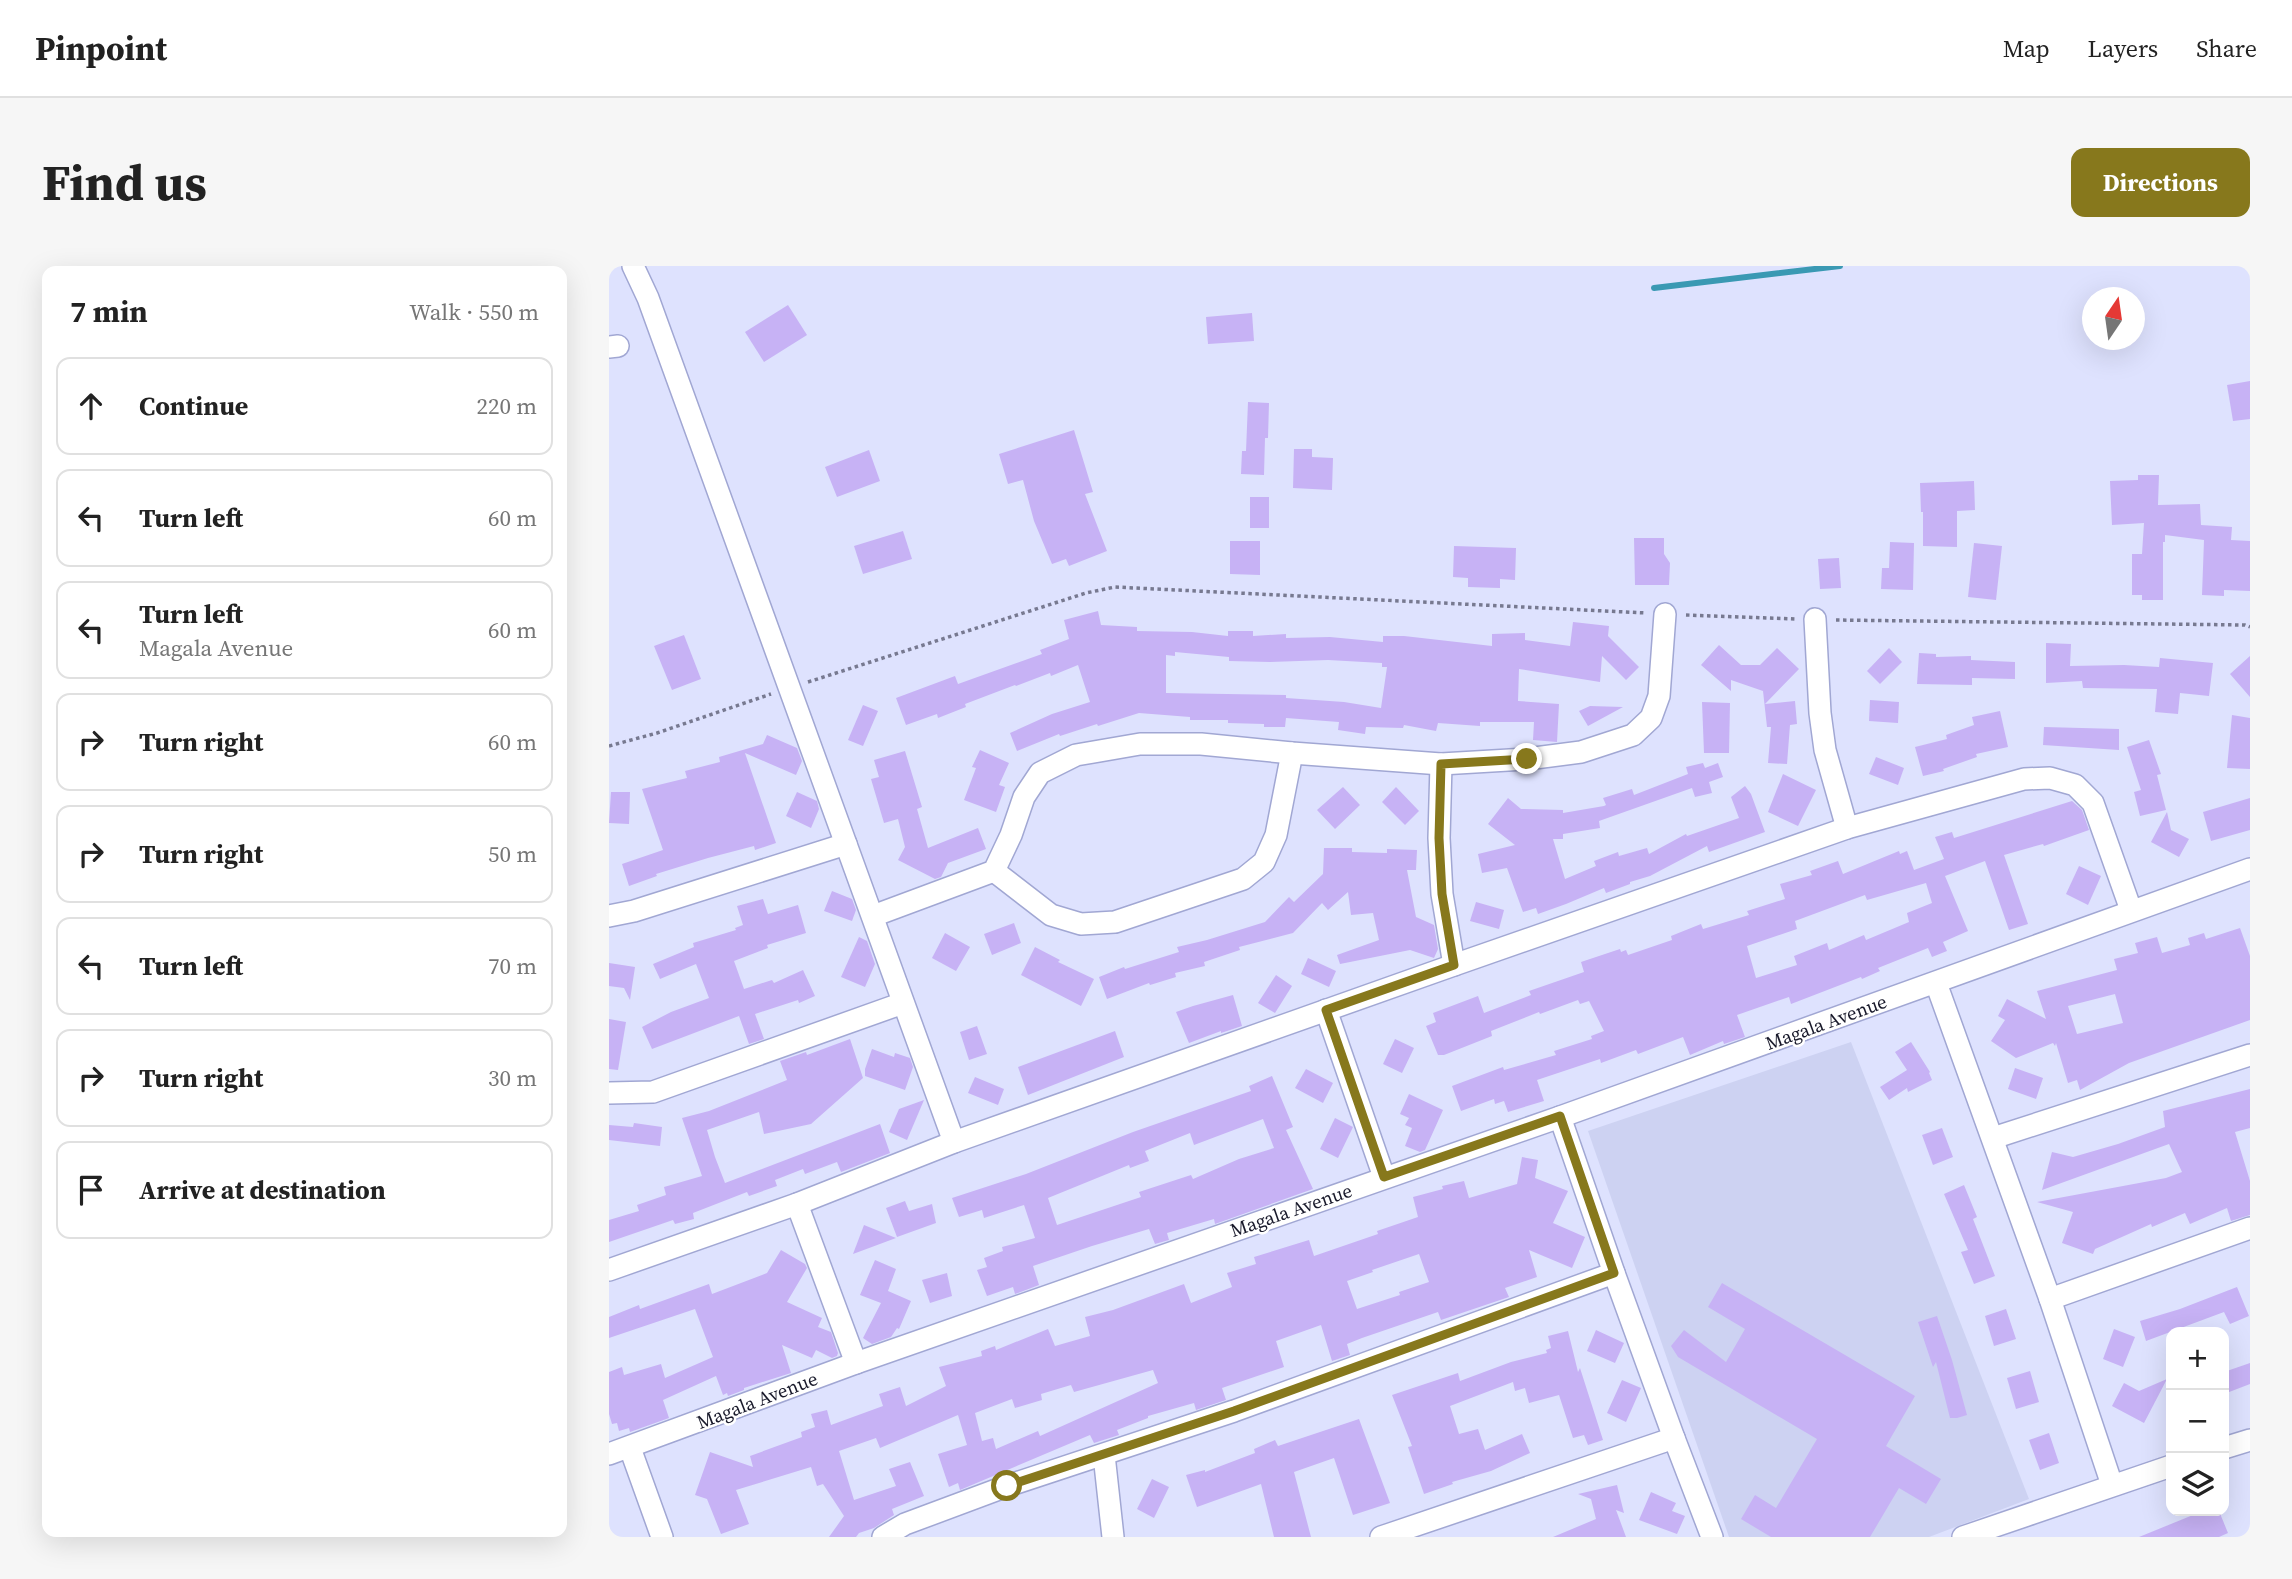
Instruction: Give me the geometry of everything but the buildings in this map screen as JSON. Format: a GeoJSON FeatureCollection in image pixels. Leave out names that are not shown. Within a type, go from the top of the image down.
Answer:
{"type":"FeatureCollection","features":[{"type":"Feature","properties":{"kind":"street"},"geometry":{"type":"LineString","coordinates":[[633,266],[648,298],[954,1142]]}},
{"type":"Feature","properties":{"kind":"street"},"geometry":{"type":"LineString","coordinates":[[873,916],[994,871],[1011,835],[1024,797],[1040,773],[1076,755],[1140,744],[1202,744],[1441,764],[1527,759],[1581,752],[1633,735],[1651,718],[1659,696],[1665,614]]}},
{"type":"Feature","properties":{"kind":"street"},"geometry":{"type":"LineString","coordinates":[[1815,619],[1823,737],[1847,828]]}},
{"type":"Feature","properties":{"kind":"street"},"geometry":{"type":"LineString","coordinates":[[994,871],[1051,915],[1081,924],[1115,922],[1243,879],[1264,862],[1276,835],[1292,753]]}},
{"type":"Feature","properties":{"kind":"street"},"geometry":{"type":"LineString","coordinates":[[1441,764],[1439,838],[1442,894],[1454,965]]}},
{"type":"Feature","properties":{"kind":"street"},"geometry":{"type":"LineString","coordinates":[[609,1270],[797,1204],[954,1142],[1847,828],[2024,779],[2050,778],[2075,785],[2093,803],[2131,910]]}},
{"type":"Feature","properties":{"kind":"street"},"geometry":{"type":"LineString","coordinates":[[609,916],[634,911],[846,844]]}},
{"type":"Feature","properties":{"kind":"street","name":"Magala Avenue"},"geometry":{"type":"LineString","coordinates":[[609,1454],[856,1363],[1936,983],[2250,869]]}},
{"type":"Feature","properties":{"kind":"street"},"geometry":{"type":"LineString","coordinates":[[1936,983],[2050,1299],[2112,1485]]}},
{"type":"Feature","properties":{"kind":"street"},"geometry":{"type":"LineString","coordinates":[[609,1093],[653,1091],[903,1003]]}},
{"type":"Feature","properties":{"kind":"street"},"geometry":{"type":"LineString","coordinates":[[1326,1010],[1384,1177]]}},
{"type":"Feature","properties":{"kind":"street"},"geometry":{"type":"LineString","coordinates":[[1993,1138],[2250,1055]]}},
{"type":"Feature","properties":{"kind":"street"},"geometry":{"type":"LineString","coordinates":[[1560,1116],[1614,1273],[1712,1537]]}},
{"type":"Feature","properties":{"kind":"street"},"geometry":{"type":"LineString","coordinates":[[797,1204],[856,1363]]}},
{"type":"Feature","properties":{"kind":"street"},"geometry":{"type":"LineString","coordinates":[[2050,1299],[2250,1228]]}},
{"type":"Feature","properties":{"kind":"street"},"geometry":{"type":"LineString","coordinates":[[883,1537],[905,1524],[995,1490],[1234,1411],[1614,1273]]}},
{"type":"Feature","properties":{"kind":"street"},"geometry":{"type":"LineString","coordinates":[[1381,1537],[1674,1438]]}},
{"type":"Feature","properties":{"kind":"street"},"geometry":{"type":"LineString","coordinates":[[2229,1446],[2250,1440]]}},
{"type":"Feature","properties":{"kind":"street"},"geometry":{"type":"LineString","coordinates":[[630,1448],[662,1537]]}},
{"type":"Feature","properties":{"kind":"street"},"geometry":{"type":"LineString","coordinates":[[1104,1455],[1113,1537]]}},
{"type":"Feature","properties":{"kind":"street"},"geometry":{"type":"LineString","coordinates":[[1963,1537],[2166,1468]]}},
{"type":"Feature","properties":{"kind":"path"},"geometry":{"type":"LineString","coordinates":[[609,746],[657,733],[1086,593],[1115,587],[1665,614],[2250,627]]}},
{"type":"Feature","properties":{"kind":"shaded area"},"geometry":{"type":"Polygon","coordinates":[[[1851,1042],[2029,1499],[1929,1537],[1729,1537],[1588,1131],[1851,1042]]]}},
{"type":"Feature","properties":{"kind":"waterway"},"geometry":{"type":"LineString","coordinates":[[1654,288],[1840,266]]}},
{"type":"Feature","properties":{"kind":"route"},"geometry":{"type":"LineString","coordinates":[[1007,1486],[1234,1411],[1614,1273],[1560,1116],[1384,1177],[1326,1010],[1454,965],[1442,894],[1439,838],[1441,764],[1527,759]]}}]}
